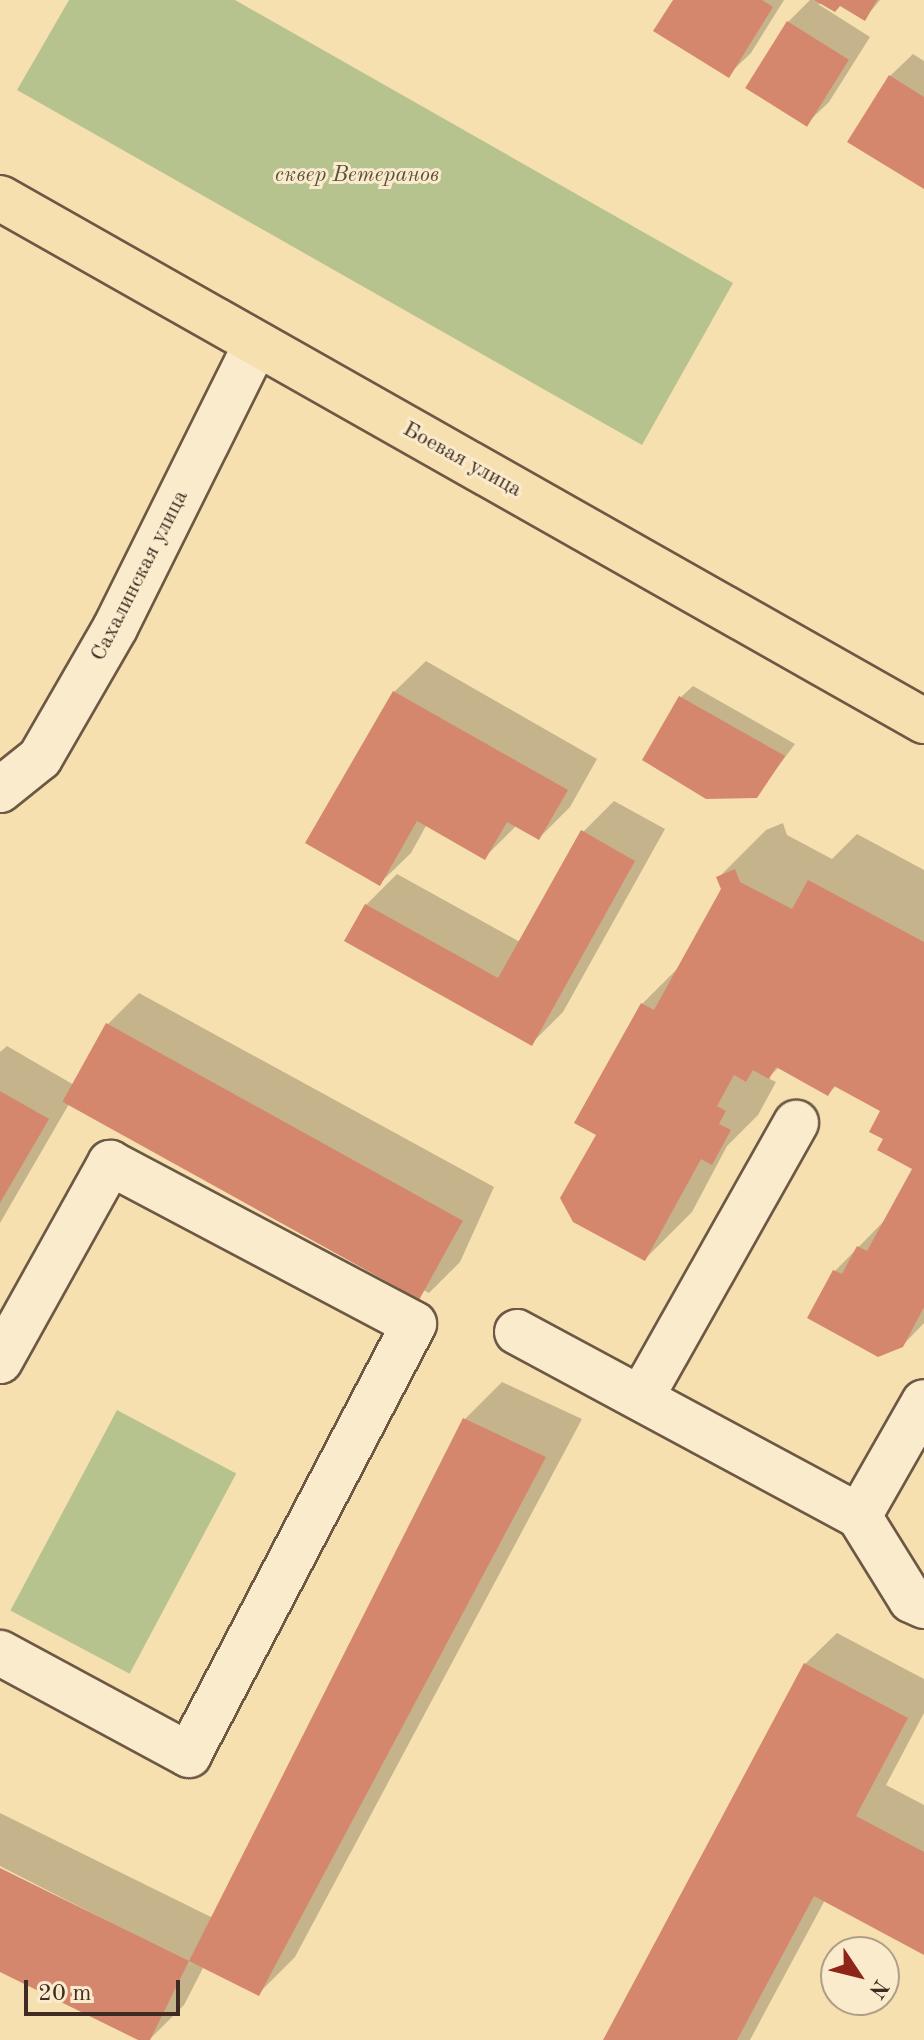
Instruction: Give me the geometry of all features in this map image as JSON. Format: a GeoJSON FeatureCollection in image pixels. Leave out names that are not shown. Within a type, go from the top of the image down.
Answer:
{"type":"FeatureCollection","features":[{"type":"Feature","properties":{"kind":"main road","name":"Боевая улица"},"geometry":{"type":"LineString","coordinates":[[0,198],[924,721]]}},
{"type":"Feature","properties":{"kind":"street","name":"Сахалинская улица"},"geometry":{"type":"LineString","coordinates":[[0,790],[40,758],[108,641],[256,344]]}},
{"type":"Feature","properties":{"kind":"street"},"geometry":{"type":"LineString","coordinates":[[641,1398],[796,1123]]}},
{"type":"Feature","properties":{"kind":"street"},"geometry":{"type":"LineString","coordinates":[[0,1361],[110,1163],[414,1324],[189,1755],[0,1653]]}},
{"type":"Feature","properties":{"kind":"street"},"geometry":{"type":"LineString","coordinates":[[517,1332],[859,1516],[911,1600],[924,1606]]}},
{"type":"Feature","properties":{"kind":"street"},"geometry":{"type":"LineString","coordinates":[[859,1516],[924,1402]]}},
{"type":"Feature","properties":{"kind":"green space","name":"сквер Ветеранов"},"geometry":{"type":"Polygon","coordinates":[[[69,0],[235,0],[733,283],[642,445],[17,90],[69,0]]]}},
{"type":"Feature","properties":{"kind":"green space"},"geometry":{"type":"Polygon","coordinates":[[[117,1410],[236,1473],[130,1674],[10,1610],[117,1410]]]}},
{"type":"Feature","properties":{"kind":"building"},"geometry":{"type":"Polygon","coordinates":[[[673,0],[762,0],[773,7],[729,78],[653,31],[673,0]]]}},
{"type":"Feature","properties":{"kind":"building"},"geometry":{"type":"Polygon","coordinates":[[[814,0],[877,0],[865,21],[840,6],[835,12],[814,0]]]}},
{"type":"Feature","properties":{"kind":"building"},"geometry":{"type":"Polygon","coordinates":[[[787,21],[849,60],[807,127],[745,88],[787,21]]]}},
{"type":"Feature","properties":{"kind":"building"},"geometry":{"type":"Polygon","coordinates":[[[889,75],[924,97],[924,189],[847,142],[889,75]]]}},
{"type":"Feature","properties":{"kind":"building"},"geometry":{"type":"Polygon","coordinates":[[[393,691],[568,790],[539,840],[507,822],[485,860],[417,821],[380,886],[305,843],[393,691]]]}},
{"type":"Feature","properties":{"kind":"building"},"geometry":{"type":"Polygon","coordinates":[[[679,696],[785,756],[757,798],[706,799],[642,760],[679,696]]]}},
{"type":"Feature","properties":{"kind":"building"},"geometry":{"type":"Polygon","coordinates":[[[581,830],[635,861],[532,1046],[344,941],[365,904],[498,978],[581,830]]]}},
{"type":"Feature","properties":{"kind":"building"},"geometry":{"type":"Polygon","coordinates":[[[735,869],[740,882],[792,909],[808,880],[924,942],[924,1307],[903,1347],[878,1357],[807,1318],[833,1270],[842,1274],[857,1246],[867,1251],[912,1169],[877,1150],[883,1139],[869,1132],[880,1111],[834,1086],[828,1096],[776,1067],[769,1079],[753,1070],[746,1082],[734,1075],[717,1106],[726,1111],[719,1124],[731,1130],[712,1165],[701,1159],[645,1261],[573,1222],[560,1198],[596,1135],[574,1123],[641,1003],[654,1010],[721,889],[716,877],[735,869]]]}},
{"type":"Feature","properties":{"kind":"building"},"geometry":{"type":"Polygon","coordinates":[[[106,1023],[463,1221],[419,1300],[62,1102],[106,1023]]]}},
{"type":"Feature","properties":{"kind":"building"},"geometry":{"type":"Polygon","coordinates":[[[0,1091],[49,1119],[0,1203],[0,1091]]]}},
{"type":"Feature","properties":{"kind":"building"},"geometry":{"type":"Polygon","coordinates":[[[463,1418],[546,1457],[259,1996],[189,1961],[463,1418]]]}},
{"type":"Feature","properties":{"kind":"building"},"geometry":{"type":"Polygon","coordinates":[[[804,1663],[908,1718],[856,1816],[924,1852],[924,1955],[900,1942],[900,1936],[889,1936],[814,1896],[737,2040],[603,2040],[804,1663]]]}},
{"type":"Feature","properties":{"kind":"building"},"geometry":{"type":"Polygon","coordinates":[[[0,1868],[189,1961],[150,2040],[138,2040],[0,1972],[0,1868]]]}}]}
